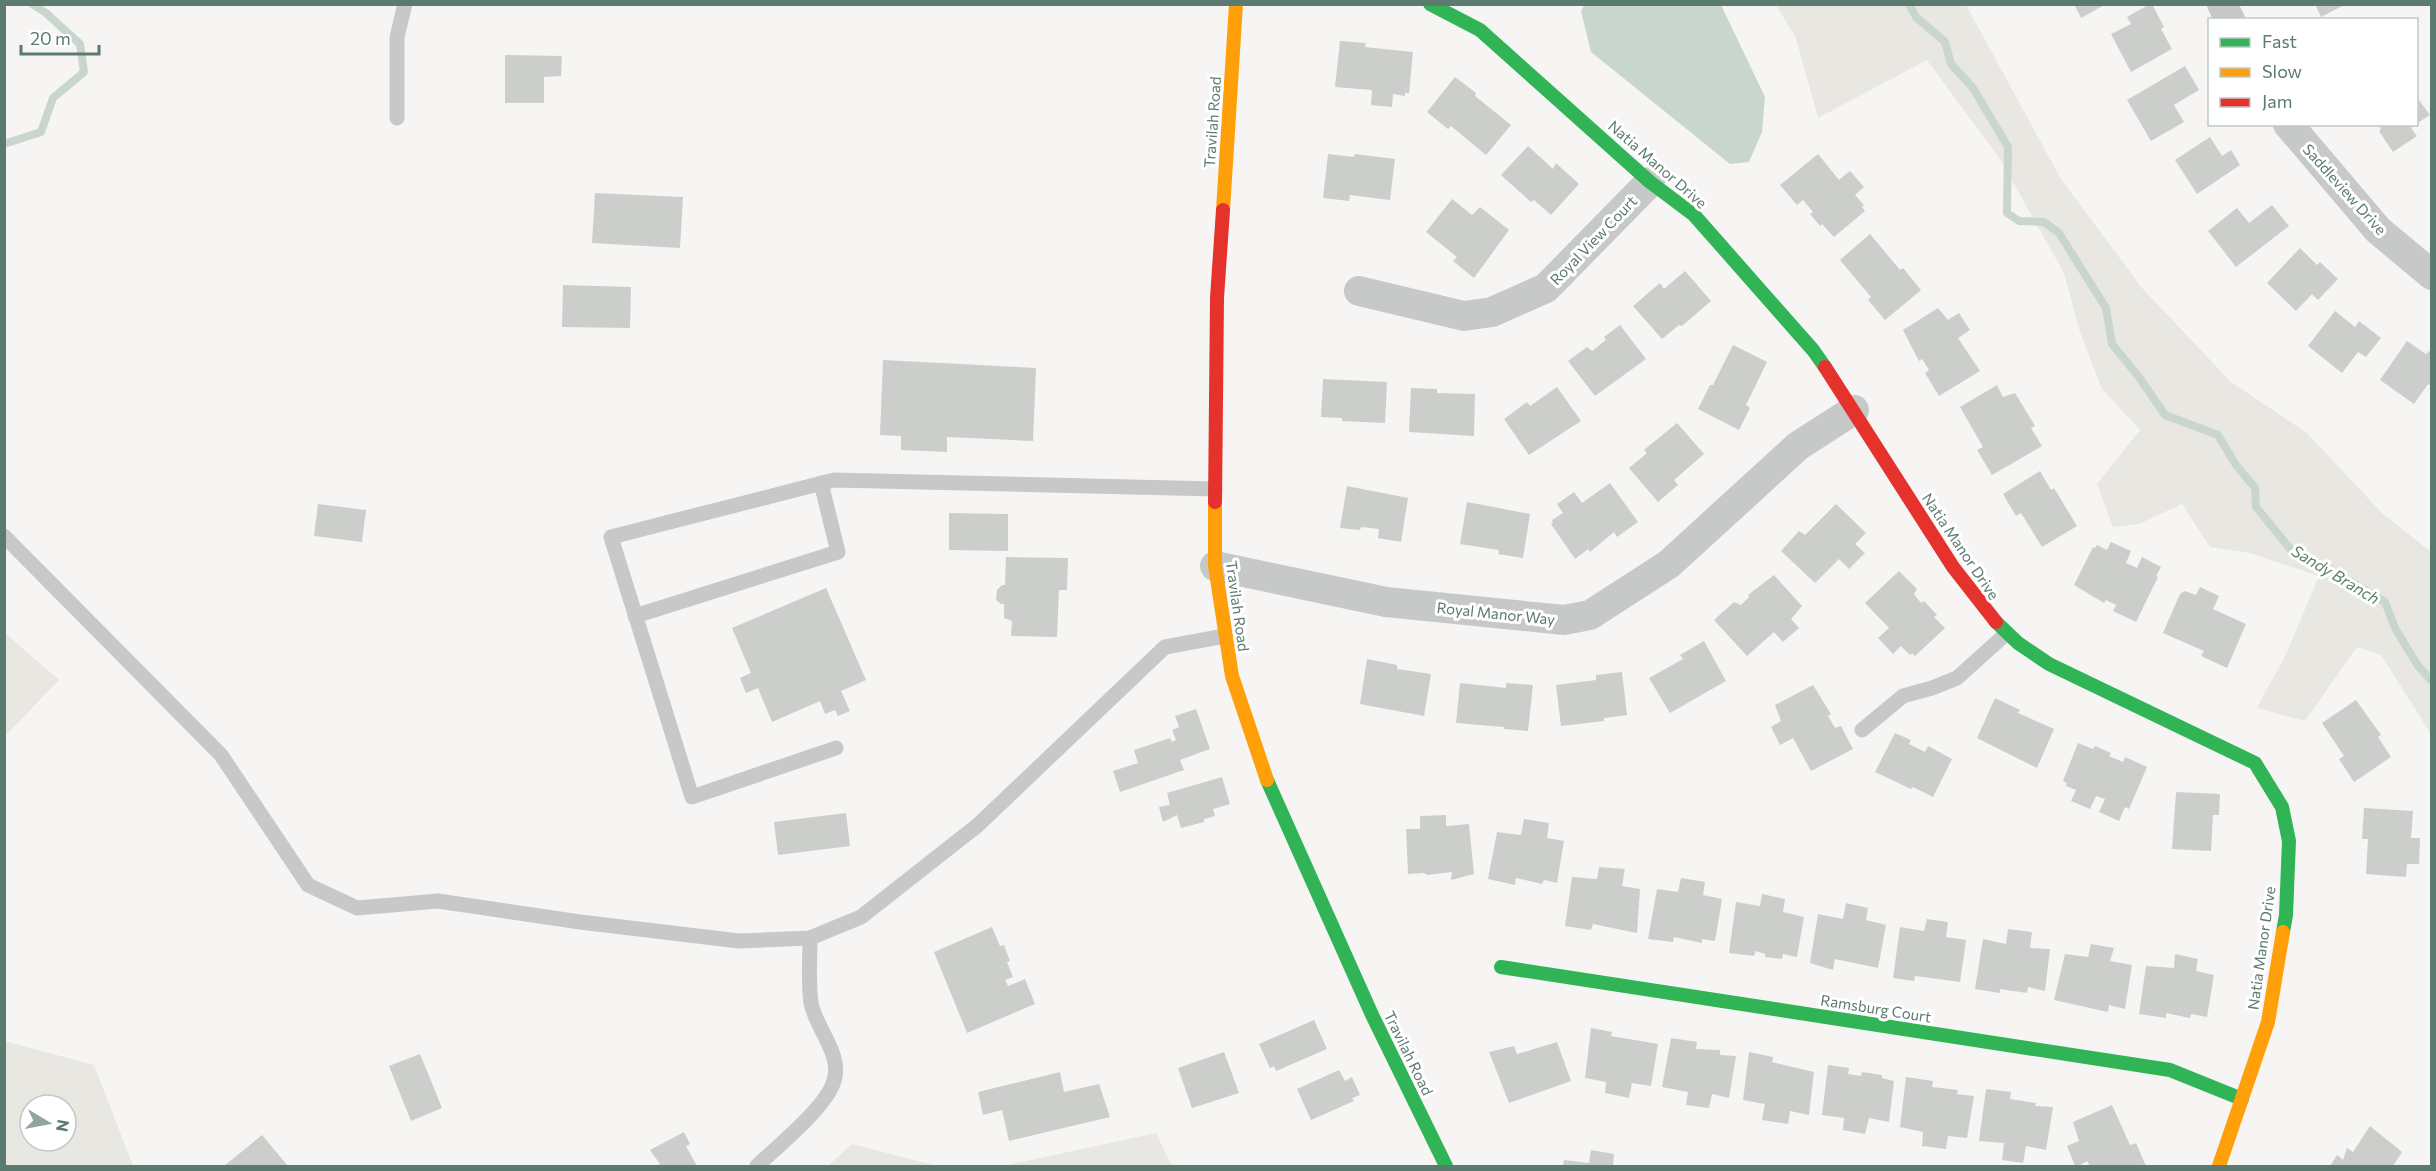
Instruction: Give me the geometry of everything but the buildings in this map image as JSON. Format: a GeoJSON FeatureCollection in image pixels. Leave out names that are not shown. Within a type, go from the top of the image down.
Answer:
{"type":"FeatureCollection","features":[{"type":"Feature","properties":{"kind":"street","name":"Travilah Road"},"geometry":{"type":"LineString","coordinates":[[1236,4],[1217,298],[1215,489],[1215,566],[1232,676],[1270,789],[1373,1017],[1446,1167]]}},
{"type":"Feature","properties":{"kind":"street","name":"Natia Manor Drive"},"geometry":{"type":"LineString","coordinates":[[1430,4],[1480,30],[1650,182],[1694,215],[1813,350],[1854,410],[1953,567],[1988,615],[2007,633],[2049,664],[2254,763],[2282,807],[2289,841],[2286,915],[2268,1022],[2219,1167]]}},
{"type":"Feature","properties":{"kind":"street"},"geometry":{"type":"LineString","coordinates":[[2222,4],[2229,18]]}},
{"type":"Feature","properties":{"kind":"street","name":"Saddleview Drive"},"geometry":{"type":"LineString","coordinates":[[2290,126],[2378,230],[2432,275]]}},
{"type":"Feature","properties":{"kind":"street","name":"Royal View Court"},"geometry":{"type":"LineString","coordinates":[[1359,291],[1464,316],[1492,312],[1546,288],[1650,182]]}},
{"type":"Feature","properties":{"kind":"street","name":"Royal Manor Way"},"geometry":{"type":"LineString","coordinates":[[1215,566],[1386,602],[1564,620],[1590,615],[1669,564],[1798,446],[1854,410]]}},
{"type":"Feature","properties":{"kind":"street","name":"Ramsburg Court"},"geometry":{"type":"LineString","coordinates":[[1501,967],[2170,1070],[2242,1099]]}},
{"type":"Feature","properties":{"kind":"lane"},"geometry":{"type":"LineString","coordinates":[[397,118],[397,37],[405,4]]}},
{"type":"Feature","properties":{"kind":"lane"},"geometry":{"type":"LineString","coordinates":[[836,748],[692,797],[611,537],[834,480],[1215,489]]}},
{"type":"Feature","properties":{"kind":"lane"},"geometry":{"type":"LineString","coordinates":[[635,616],[838,552],[821,483]]}},
{"type":"Feature","properties":{"kind":"lane"},"geometry":{"type":"LineString","coordinates":[[4,536],[220,755],[308,885],[357,908],[438,901],[580,922],[739,941],[810,938],[861,917],[978,825],[1166,647],[1225,636]]}},
{"type":"Feature","properties":{"kind":"lane"},"geometry":{"type":"LineString","coordinates":[[1862,730],[1903,696],[1957,678],[2007,633]]}},
{"type":"Feature","properties":{"kind":"lane"},"geometry":{"type":"LineString","coordinates":[[757,1167],[820,1104],[833,1085],[836,1070],[833,1054],[812,1005],[810,938]]}},
{"type":"Feature","properties":{"kind":"shaded area"},"geometry":{"type":"Polygon","coordinates":[[[1585,4],[1721,5],[1765,97],[1762,132],[1749,162],[1730,164],[1591,52],[1581,11],[1585,4]]]}},
{"type":"Feature","properties":{"kind":"shaded area"},"geometry":{"type":"Polygon","coordinates":[[[1776,5],[1966,5],[2061,179],[2142,288],[2231,382],[2307,433],[2382,513],[2431,552],[2431,734],[2381,655],[2357,647],[2305,721],[2257,708],[2286,654],[2319,576],[2250,553],[2210,547],[2182,504],[2139,524],[2113,527],[2097,484],[2140,430],[2102,389],[2080,332],[2064,273],[2000,159],[1927,60],[1818,118],[1796,38],[1776,5]]]}},
{"type":"Feature","properties":{"kind":"shaded area"},"geometry":{"type":"Polygon","coordinates":[[[5,633],[59,680],[5,736],[5,633]]]}},
{"type":"Feature","properties":{"kind":"shaded area"},"geometry":{"type":"Polygon","coordinates":[[[4,1041],[94,1065],[133,1166],[5,1166],[4,1041]]]}},
{"type":"Feature","properties":{"kind":"shaded area"},"geometry":{"type":"Polygon","coordinates":[[[1156,1133],[1172,1166],[1003,1166],[1156,1133]]]}},
{"type":"Feature","properties":{"kind":"shaded area"},"geometry":{"type":"Polygon","coordinates":[[[852,1144],[937,1166],[828,1166],[852,1144]]]}},
{"type":"Feature","properties":{"kind":"waterway"},"geometry":{"type":"LineString","coordinates":[[4,144],[41,132],[53,98],[84,72],[80,44],[46,13],[32,4]]}},
{"type":"Feature","properties":{"kind":"waterway","name":"Sandy Branch"},"geometry":{"type":"LineString","coordinates":[[1909,4],[1916,17],[1945,42],[1951,64],[1973,88],[2008,147],[2007,213],[2019,221],[2044,222],[2059,233],[2106,308],[2112,344],[2139,377],[2165,415],[2218,435],[2236,465],[2255,488],[2256,507],[2292,551],[2326,567],[2385,602],[2395,628],[2418,666],[2432,681]]}},
{"type":"Feature","properties":{"kind":"traffic: fast"},"geometry":{"type":"LineString","coordinates":[[1430,4],[1480,30],[1650,182],[1694,215],[1813,350],[1825,367]]}},
{"type":"Feature","properties":{"kind":"traffic: fast"},"geometry":{"type":"LineString","coordinates":[[1996,622],[2018,643],[2049,664],[2255,763],[2282,807],[2289,841],[2286,915],[2283,932]]}},
{"type":"Feature","properties":{"kind":"traffic: fast"},"geometry":{"type":"LineString","coordinates":[[1267,780],[1373,1017],[1446,1166]]}},
{"type":"Feature","properties":{"kind":"traffic: fast"},"geometry":{"type":"LineString","coordinates":[[1501,967],[2170,1070],[2242,1099]]}},
{"type":"Feature","properties":{"kind":"traffic: slow"},"geometry":{"type":"LineString","coordinates":[[1223,210],[1236,4]]}},
{"type":"Feature","properties":{"kind":"traffic: slow"},"geometry":{"type":"LineString","coordinates":[[1215,502],[1215,566],[1232,676],[1267,780]]}},
{"type":"Feature","properties":{"kind":"traffic: slow"},"geometry":{"type":"LineString","coordinates":[[2219,1166],[2268,1022],[2283,932]]}},
{"type":"Feature","properties":{"kind":"traffic: jam"},"geometry":{"type":"LineString","coordinates":[[1215,502],[1217,298],[1223,210]]}},
{"type":"Feature","properties":{"kind":"traffic: jam"},"geometry":{"type":"LineString","coordinates":[[1825,367],[1953,567],[1996,622]]}}]}
